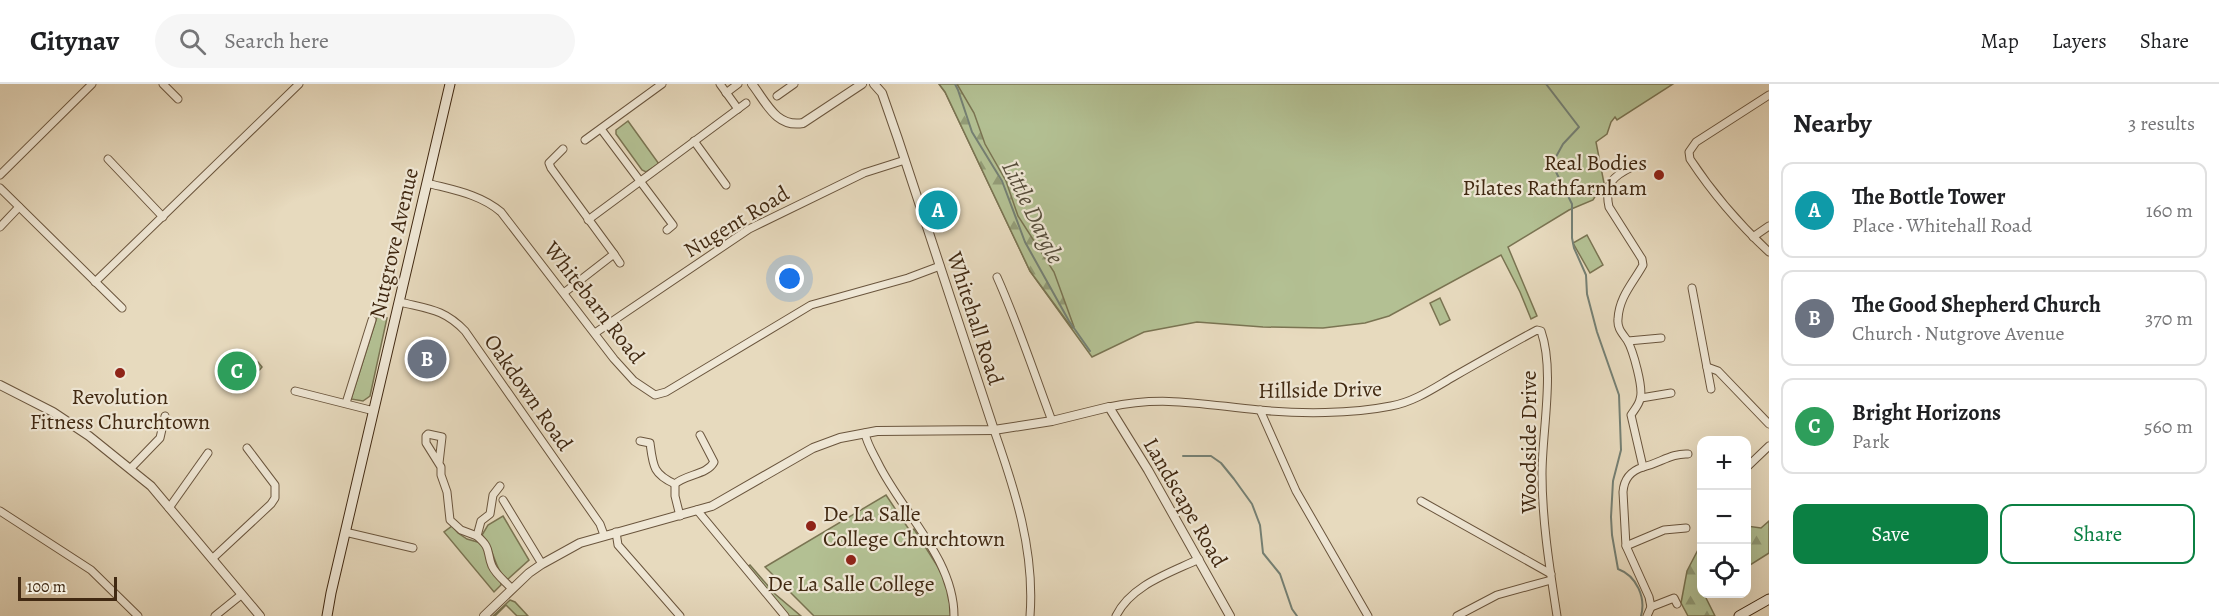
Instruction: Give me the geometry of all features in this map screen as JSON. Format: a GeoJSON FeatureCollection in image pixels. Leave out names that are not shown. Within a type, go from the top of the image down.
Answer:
{"type":"FeatureCollection","features":[{"type":"Feature","properties":{"kind":"main road","name":"Nutgrove Avenue"},"geometry":{"type":"LineString","coordinates":[[327,616],[450,84]]}},
{"type":"Feature","properties":{"kind":"main road"},"geometry":{"type":"LineString","coordinates":[[1739,616],[1769,599]]}},
{"type":"Feature","properties":{"kind":"street"},"geometry":{"type":"LineString","coordinates":[[0,175],[92,84]]}},
{"type":"Feature","properties":{"kind":"street"},"geometry":{"type":"LineString","coordinates":[[163,84],[178,99]]}},
{"type":"Feature","properties":{"kind":"street"},"geometry":{"type":"LineString","coordinates":[[95,282],[298,84]]}},
{"type":"Feature","properties":{"kind":"street"},"geometry":{"type":"LineString","coordinates":[[585,140],[662,84]]}},
{"type":"Feature","properties":{"kind":"street"},"geometry":{"type":"LineString","coordinates":[[720,84],[738,109]]}},
{"type":"Feature","properties":{"kind":"street"},"geometry":{"type":"LineString","coordinates":[[726,93],[738,84]]}},
{"type":"Feature","properties":{"kind":"street"},"geometry":{"type":"LineString","coordinates":[[752,84],[779,120],[794,125],[803,123],[862,84]]}},
{"type":"Feature","properties":{"kind":"street"},"geometry":{"type":"LineString","coordinates":[[777,96],[794,84]]}},
{"type":"Feature","properties":{"kind":"street","name":"Whitehall Road"},"geometry":{"type":"LineString","coordinates":[[874,84],[882,93],[994,430]]}},
{"type":"Feature","properties":{"kind":"street"},"geometry":{"type":"LineString","coordinates":[[1769,94],[1696,142],[1689,152],[1690,159],[1722,203],[1769,252]]}},
{"type":"Feature","properties":{"kind":"street"},"geometry":{"type":"LineString","coordinates":[[588,220],[746,104]]}},
{"type":"Feature","properties":{"kind":"street"},"geometry":{"type":"LineString","coordinates":[[601,129],[673,225],[667,230]]}},
{"type":"Feature","properties":{"kind":"street"},"geometry":{"type":"LineString","coordinates":[[694,141],[726,185]]}},
{"type":"Feature","properties":{"kind":"street"},"geometry":{"type":"LineString","coordinates":[[563,149],[549,163],[620,263]]}},
{"type":"Feature","properties":{"kind":"street"},"geometry":{"type":"LineString","coordinates":[[108,159],[163,217]]}},
{"type":"Feature","properties":{"kind":"street","name":"Nugent Road"},"geometry":{"type":"LineString","coordinates":[[595,333],[749,229],[864,173],[905,160]]}},
{"type":"Feature","properties":{"kind":"street"},"geometry":{"type":"LineString","coordinates":[[1632,167],[1615,175],[1607,199],[1609,207],[1642,259],[1643,265],[1622,298],[1617,322],[1621,333],[1628,341],[1639,379],[1641,398],[1631,415],[1643,467]]}},
{"type":"Feature","properties":{"kind":"street","name":"Whitebarn Road"},"geometry":{"type":"LineString","coordinates":[[427,183],[472,195],[491,203],[501,212],[634,381],[655,395],[666,392],[811,305],[908,278],[940,266]]}},
{"type":"Feature","properties":{"kind":"street"},"geometry":{"type":"LineString","coordinates":[[0,188],[122,308]]}},
{"type":"Feature","properties":{"kind":"street"},"geometry":{"type":"LineString","coordinates":[[0,227],[19,207]]}},
{"type":"Feature","properties":{"kind":"street"},"geometry":{"type":"LineString","coordinates":[[1753,237],[1769,226]]}},
{"type":"Feature","properties":{"kind":"street"},"geometry":{"type":"LineString","coordinates":[[565,292],[614,254]]}},
{"type":"Feature","properties":{"kind":"street"},"geometry":{"type":"LineString","coordinates":[[997,278],[1052,421]]}},
{"type":"Feature","properties":{"kind":"street"},"geometry":{"type":"LineString","coordinates":[[1692,288],[1711,389]]}},
{"type":"Feature","properties":{"kind":"street","name":"Oakdown Road"},"geometry":{"type":"LineString","coordinates":[[400,302],[442,312],[465,331],[602,526],[604,535]]}},
{"type":"Feature","properties":{"kind":"street","name":"Nutgrove Avenue"},"geometry":{"type":"LineString","coordinates":[[346,404],[372,320]]}},
{"type":"Feature","properties":{"kind":"street"},"geometry":{"type":"LineString","coordinates":[[1691,328],[1700,326]]}},
{"type":"Feature","properties":{"kind":"street","name":"Hillside Drive"},"geometry":{"type":"LineString","coordinates":[[1109,407],[1146,400],[1175,400],[1260,410],[1320,412],[1393,406],[1408,402],[1433,389],[1537,330],[1541,331],[1544,339]]}},
{"type":"Feature","properties":{"kind":"street"},"geometry":{"type":"LineString","coordinates":[[1628,341],[1661,338]]}},
{"type":"Feature","properties":{"kind":"street","name":"Woodside Drive"},"geometry":{"type":"LineString","coordinates":[[1544,339],[1547,378],[1542,473],[1551,577],[1557,616]]}},
{"type":"Feature","properties":{"kind":"street"},"geometry":{"type":"LineString","coordinates":[[1707,367],[1718,371],[1769,424]]}},
{"type":"Feature","properties":{"kind":"street"},"geometry":{"type":"LineString","coordinates":[[0,385],[52,412],[89,436],[131,468],[151,486],[260,616]]}},
{"type":"Feature","properties":{"kind":"street"},"geometry":{"type":"LineString","coordinates":[[295,391],[374,411]]}},
{"type":"Feature","properties":{"kind":"street"},"geometry":{"type":"LineString","coordinates":[[1641,398],[1671,393]]}},
{"type":"Feature","properties":{"kind":"street"},"geometry":{"type":"LineString","coordinates":[[484,616],[542,564],[580,543],[712,506],[813,448],[840,438],[865,433],[994,430],[1052,421],[1109,407]]}},
{"type":"Feature","properties":{"kind":"street","name":"Landscape Road"},"geometry":{"type":"LineString","coordinates":[[1109,407],[1230,616]]}},
{"type":"Feature","properties":{"kind":"street"},"geometry":{"type":"LineString","coordinates":[[1260,410],[1296,491],[1368,616]]}},
{"type":"Feature","properties":{"kind":"street"},"geometry":{"type":"LineString","coordinates":[[131,468],[160,438],[165,416]]}},
{"type":"Feature","properties":{"kind":"street"},"geometry":{"type":"LineString","coordinates":[[994,430],[1023,520],[1029,561],[1030,616]]}},
{"type":"Feature","properties":{"kind":"street"},"geometry":{"type":"LineString","coordinates":[[865,433],[882,471],[949,580],[954,602],[954,616]]}},
{"type":"Feature","properties":{"kind":"street"},"geometry":{"type":"LineString","coordinates":[[675,484],[713,465],[714,458],[700,435]]}},
{"type":"Feature","properties":{"kind":"street"},"geometry":{"type":"LineString","coordinates":[[640,441],[650,443],[654,468],[658,474],[675,484]]}},
{"type":"Feature","properties":{"kind":"street"},"geometry":{"type":"LineString","coordinates":[[697,448],[704,443]]}},
{"type":"Feature","properties":{"kind":"street"},"geometry":{"type":"LineString","coordinates":[[1751,463],[1769,446]]}},
{"type":"Feature","properties":{"kind":"street"},"geometry":{"type":"LineString","coordinates":[[212,559],[275,498],[275,485],[247,448]]}},
{"type":"Feature","properties":{"kind":"street"},"geometry":{"type":"LineString","coordinates":[[169,508],[208,453]]}},
{"type":"Feature","properties":{"kind":"street"},"geometry":{"type":"LineString","coordinates":[[1647,616],[1651,607],[1649,597],[1626,546],[1624,483],[1636,469],[1659,463],[1676,453],[1688,454]]}},
{"type":"Feature","properties":{"kind":"street"},"geometry":{"type":"LineString","coordinates":[[439,463],[447,492],[450,520],[461,530],[477,536],[485,543],[490,552],[492,566],[512,589]]}},
{"type":"Feature","properties":{"kind":"street"},"geometry":{"type":"LineString","coordinates":[[675,484],[675,496],[680,516]]}},
{"type":"Feature","properties":{"kind":"street"},"geometry":{"type":"LineString","coordinates":[[477,536],[481,521],[490,514],[493,495],[500,486]]}},
{"type":"Feature","properties":{"kind":"street"},"geometry":{"type":"LineString","coordinates":[[503,500],[542,564]]}},
{"type":"Feature","properties":{"kind":"street"},"geometry":{"type":"LineString","coordinates":[[1422,501],[1551,577]]}},
{"type":"Feature","properties":{"kind":"street"},"geometry":{"type":"LineString","coordinates":[[697,510],[785,616]]}},
{"type":"Feature","properties":{"kind":"street"},"geometry":{"type":"LineString","coordinates":[[0,511],[90,570],[138,616]]}},
{"type":"Feature","properties":{"kind":"street"},"geometry":{"type":"LineString","coordinates":[[1626,546],[1664,530],[1686,528]]}},
{"type":"Feature","properties":{"kind":"street"},"geometry":{"type":"LineString","coordinates":[[345,532],[413,548]]}},
{"type":"Feature","properties":{"kind":"street"},"geometry":{"type":"LineString","coordinates":[[616,532],[618,545],[680,616]]}},
{"type":"Feature","properties":{"kind":"street"},"geometry":{"type":"LineString","coordinates":[[1116,616],[1122,605],[1151,582],[1199,559]]}},
{"type":"Feature","properties":{"kind":"street"},"geometry":{"type":"LineString","coordinates":[[1457,616],[1497,595],[1551,577]]}},
{"type":"Feature","properties":{"kind":"street"},"geometry":{"type":"LineString","coordinates":[[215,616],[241,595]]}},
{"type":"Feature","properties":{"kind":"street"},"geometry":{"type":"LineString","coordinates":[[1651,607],[1674,597],[1677,604]]}},
{"type":"Feature","properties":{"kind":"green space"},"geometry":{"type":"Polygon","coordinates":[[[939,84],[1673,84],[1617,120],[1615,117],[1607,134],[1596,142],[1604,183],[1593,200],[1569,210],[1508,247],[1537,316],[1531,319],[1501,255],[1389,316],[1365,323],[1323,328],[1263,327],[1197,322],[1144,332],[1092,357],[1030,271],[945,92],[939,84]]]}},
{"type":"Feature","properties":{"kind":"green space"},"geometry":{"type":"Polygon","coordinates":[[[939,84],[957,84],[974,113],[985,144],[1006,181],[1018,216],[1054,272],[1074,327],[1072,328],[1030,271],[945,92],[939,84]]]}},
{"type":"Feature","properties":{"kind":"green space"},"geometry":{"type":"Polygon","coordinates":[[[628,121],[659,164],[646,172],[642,170],[616,134],[616,130],[628,121]]]}},
{"type":"Feature","properties":{"kind":"green space"},"geometry":{"type":"Polygon","coordinates":[[[1587,235],[1603,265],[1590,273],[1573,243],[1587,235]]]}},
{"type":"Feature","properties":{"kind":"green space"},"geometry":{"type":"Polygon","coordinates":[[[1440,298],[1450,320],[1440,325],[1430,303],[1440,298]]]}},
{"type":"Feature","properties":{"kind":"green space"},"geometry":{"type":"Polygon","coordinates":[[[377,317],[387,318],[370,396],[363,401],[351,399],[377,317]]]}},
{"type":"Feature","properties":{"kind":"green space"},"geometry":{"type":"Polygon","coordinates":[[[233,362],[245,374],[258,362],[262,367],[251,380],[227,368],[233,362]]]}},
{"type":"Feature","properties":{"kind":"green space"},"geometry":{"type":"Polygon","coordinates":[[[886,495],[910,531],[914,529],[948,583],[951,616],[814,616],[765,567],[886,495]]]}},
{"type":"Feature","properties":{"kind":"green space"},"geometry":{"type":"Polygon","coordinates":[[[503,516],[529,560],[507,580],[502,575],[482,535],[488,525],[503,516]]]}},
{"type":"Feature","properties":{"kind":"green space"},"geometry":{"type":"Polygon","coordinates":[[[1769,521],[1769,553],[1751,564],[1751,527],[1761,528],[1769,521]]]}},
{"type":"Feature","properties":{"kind":"green space"},"geometry":{"type":"Polygon","coordinates":[[[452,526],[467,539],[481,543],[485,549],[489,567],[501,582],[494,592],[444,532],[452,526]]]}},
{"type":"Feature","properties":{"kind":"green space"},"geometry":{"type":"Polygon","coordinates":[[[1697,552],[1697,598],[1706,598],[1715,616],[1688,616],[1681,603],[1687,571],[1697,552]]]}},
{"type":"Feature","properties":{"kind":"green space"},"geometry":{"type":"Polygon","coordinates":[[[750,565],[775,594],[801,616],[789,616],[747,567],[750,565]]]}},
{"type":"Feature","properties":{"kind":"green space"},"geometry":{"type":"Polygon","coordinates":[[[510,600],[515,602],[528,616],[517,616],[506,605],[493,616],[510,600]]]}},
{"type":"Feature","properties":{"kind":"waterway","name":"Little Dargle"},"geometry":{"type":"LineString","coordinates":[[955,84],[972,132],[1002,181],[1025,242],[1069,321],[1090,351]]}},
{"type":"Feature","properties":{"kind":"waterway"},"geometry":{"type":"LineString","coordinates":[[1546,84],[1579,127],[1563,144],[1552,164],[1572,204],[1574,248],[1586,275],[1587,294],[1597,332],[1619,395],[1621,450],[1613,481],[1612,535],[1618,569],[1625,572],[1639,588],[1642,602],[1641,616]]}},
{"type":"Feature","properties":{"kind":"waterway","name":"Little Dargle"},"geometry":{"type":"LineString","coordinates":[[1183,456],[1211,456],[1221,463],[1252,504],[1260,525],[1263,553],[1280,574],[1292,609],[1297,616]]}},
{"type":"Feature","properties":{"kind":"place","name":"Real Bodies Pilates Rathfarnham"},"geometry":{"type":"Point","coordinates":[1659,175]}},
{"type":"Feature","properties":{"kind":"place","name":"The Bottle Tower"},"geometry":{"type":"Point","coordinates":[938,210]}},
{"type":"Feature","properties":{"kind":"place","name":"The Good Shepherd Church"},"geometry":{"type":"Point","coordinates":[427,359]}},
{"type":"Feature","properties":{"kind":"place","name":"Bright Horizons"},"geometry":{"type":"Point","coordinates":[237,371]}},
{"type":"Feature","properties":{"kind":"place","name":"Revolution Fitness Churchtown"},"geometry":{"type":"Point","coordinates":[120,373]}},
{"type":"Feature","properties":{"kind":"place","name":"De La Salle College Churchtown"},"geometry":{"type":"Point","coordinates":[811,526]}},
{"type":"Feature","properties":{"kind":"place","name":"De La Salle College"},"geometry":{"type":"Point","coordinates":[851,560]}}]}
